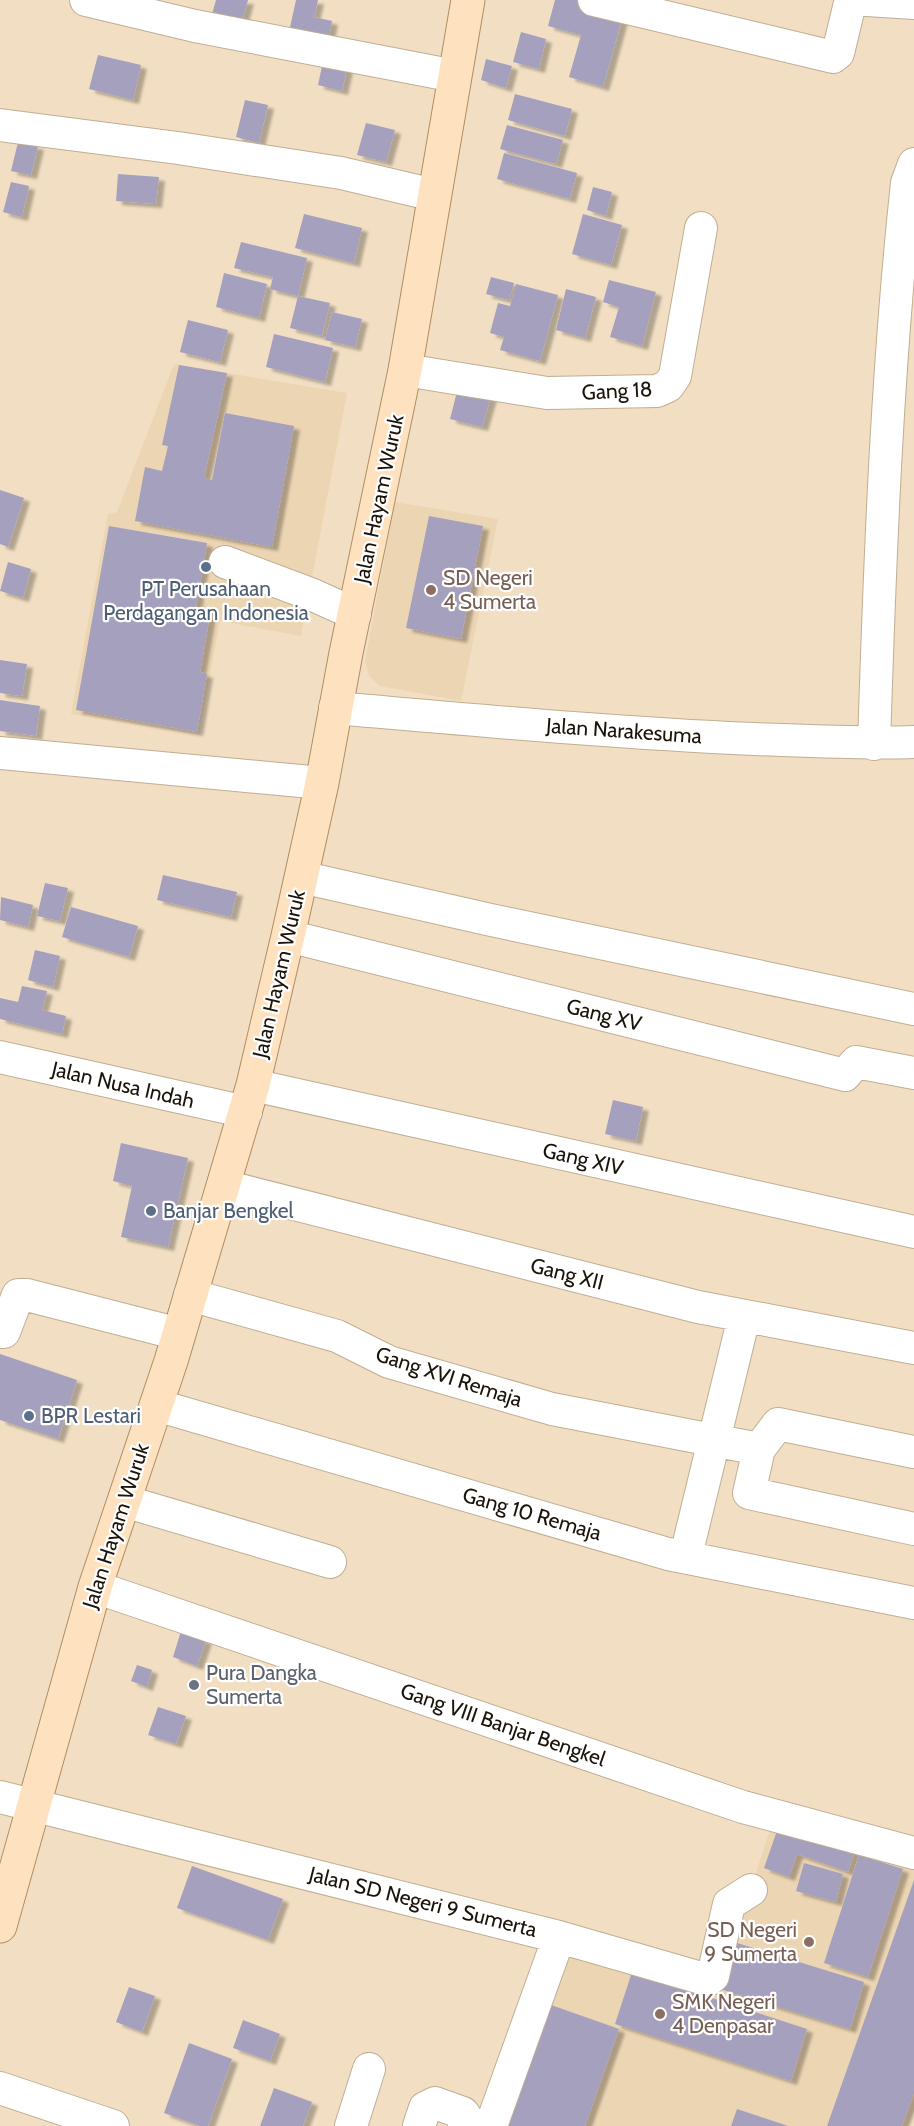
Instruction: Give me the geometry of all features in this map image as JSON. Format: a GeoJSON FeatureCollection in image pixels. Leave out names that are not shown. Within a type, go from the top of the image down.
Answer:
{"type":"FeatureCollection","features":[{"type":"Feature","properties":{"kind":"main road","name":"Jalan Hayam Wuruk"},"geometry":{"type":"LineString","coordinates":[[0,1926],[95,1587],[179,1334],[249,1099],[322,783],[335,708],[405,370],[468,0]]}},
{"type":"Feature","properties":{"kind":"street"},"geometry":{"type":"LineString","coordinates":[[86,0],[206,28],[455,76]]}},
{"type":"Feature","properties":{"kind":"street"},"geometry":{"type":"LineString","coordinates":[[594,0],[833,57],[838,53],[850,3],[857,0]]}},
{"type":"Feature","properties":{"kind":"street"},"geometry":{"type":"LineString","coordinates":[[867,0],[914,3]]}},
{"type":"Feature","properties":{"kind":"street"},"geometry":{"type":"LineString","coordinates":[[0,125],[341,173],[434,195]]}},
{"type":"Feature","properties":{"kind":"street"},"geometry":{"type":"LineString","coordinates":[[874,744],[879,585],[891,352],[907,183],[914,164]]}},
{"type":"Feature","properties":{"kind":"street","name":"Gang 18"},"geometry":{"type":"LineString","coordinates":[[405,370],[547,393],[657,391],[668,386],[675,376],[701,228]]}},
{"type":"Feature","properties":{"kind":"street"},"geometry":{"type":"LineString","coordinates":[[225,562],[313,595],[355,614]]}},
{"type":"Feature","properties":{"kind":"street","name":"Jalan Narakesuma"},"geometry":{"type":"LineString","coordinates":[[335,708],[600,730],[874,744],[914,742]]}},
{"type":"Feature","properties":{"kind":"street"},"geometry":{"type":"LineString","coordinates":[[0,753],[322,783]]}},
{"type":"Feature","properties":{"kind":"street"},"geometry":{"type":"LineString","coordinates":[[301,877],[491,920],[914,1009]]}},
{"type":"Feature","properties":{"kind":"street","name":"Gang XV"},"geometry":{"type":"LineString","coordinates":[[288,936],[845,1075],[856,1062],[914,1073]]}},
{"type":"Feature","properties":{"kind":"street","name":"Jalan Nusa Indah"},"geometry":{"type":"LineString","coordinates":[[0,1057],[249,1099]]}},
{"type":"Feature","properties":{"kind":"street","name":"Gang XIV"},"geometry":{"type":"LineString","coordinates":[[249,1099],[914,1232]]}},
{"type":"Feature","properties":{"kind":"street","name":"Gang XII"},"geometry":{"type":"LineString","coordinates":[[224,1185],[698,1307],[914,1348]]}},
{"type":"Feature","properties":{"kind":"street"},"geometry":{"type":"LineString","coordinates":[[0,1332],[4,1332],[18,1295],[27,1295],[179,1334]]}},
{"type":"Feature","properties":{"kind":"street","name":"Gang XVI Remaja"},"geometry":{"type":"LineString","coordinates":[[190,1295],[337,1336],[389,1362],[552,1409],[759,1449]]}},
{"type":"Feature","properties":{"kind":"street"},"geometry":{"type":"LineString","coordinates":[[688,1547],[744,1317]]}},
{"type":"Feature","properties":{"kind":"street","name":"Gang 10 Remaja"},"geometry":{"type":"LineString","coordinates":[[156,1405],[668,1554],[914,1603]]}},
{"type":"Feature","properties":{"kind":"street"},"geometry":{"type":"LineString","coordinates":[[914,1452],[778,1425],[759,1449],[749,1493],[914,1529]]}},
{"type":"Feature","properties":{"kind":"street"},"geometry":{"type":"LineString","coordinates":[[124,1501],[330,1562]]}},
{"type":"Feature","properties":{"kind":"street","name":"Gang VIII Banjar Bengkel"},"geometry":{"type":"LineString","coordinates":[[95,1587],[743,1807],[914,1853]]}},
{"type":"Feature","properties":{"kind":"street","name":"Jalan SD Negeri 9 Sumerta"},"geometry":{"type":"LineString","coordinates":[[0,1797],[559,1937],[708,1980],[713,1976],[729,1904],[751,1890]]}},
{"type":"Feature","properties":{"kind":"street"},"geometry":{"type":"LineString","coordinates":[[492,2126],[559,1937]]}},
{"type":"Feature","properties":{"kind":"street"},"geometry":{"type":"LineString","coordinates":[[351,2126],[369,2069]]}},
{"type":"Feature","properties":{"kind":"street"},"geometry":{"type":"LineString","coordinates":[[0,2088],[113,2126]]}},
{"type":"Feature","properties":{"kind":"street"},"geometry":{"type":"LineString","coordinates":[[419,2126],[425,2108],[435,2103],[463,2113],[466,2119],[464,2126]]}},
{"type":"Feature","properties":{"kind":"shaded area","name":"PT Perusahaan Perdagangan Indonesia"},"geometry":{"type":"Polygon","coordinates":[[[174,364],[347,393],[301,636],[220,621],[199,735],[71,714],[108,514],[117,512],[174,364]]]}},
{"type":"Feature","properties":{"kind":"shaded area","name":"SD Negeri 4 Sumerta"},"geometry":{"type":"Polygon","coordinates":[[[395,502],[498,519],[461,701],[380,686],[369,676],[365,661],[395,502]]]}},
{"type":"Feature","properties":{"kind":"shaded area","name":"SMK Negeri 4 Denpasar"},"geometry":{"type":"Polygon","coordinates":[[[774,1817],[914,1866],[914,2111],[908,2126],[495,2126],[559,1947],[717,1994],[774,1817]]]}},
{"type":"Feature","properties":{"kind":"building"},"geometry":{"type":"Polygon","coordinates":[[[216,0],[248,0],[242,21],[212,14],[216,0]]]}},
{"type":"Feature","properties":{"kind":"building"},"geometry":{"type":"Polygon","coordinates":[[[296,0],[318,0],[314,17],[332,21],[328,41],[289,32],[296,0]]]}},
{"type":"Feature","properties":{"kind":"building"},"geometry":{"type":"Polygon","coordinates":[[[555,0],[580,0],[624,12],[603,87],[569,77],[581,35],[548,26],[555,0]]]}},
{"type":"Feature","properties":{"kind":"building"},"geometry":{"type":"Polygon","coordinates":[[[521,32],[546,39],[539,69],[513,62],[521,32]]]}},
{"type":"Feature","properties":{"kind":"building"},"geometry":{"type":"Polygon","coordinates":[[[98,55],[141,65],[133,100],[89,89],[98,55]]]}},
{"type":"Feature","properties":{"kind":"building"},"geometry":{"type":"Polygon","coordinates":[[[324,57],[348,64],[342,91],[318,85],[324,57]]]}},
{"type":"Feature","properties":{"kind":"building"},"geometry":{"type":"Polygon","coordinates":[[[486,59],[512,66],[506,88],[481,80],[486,59]]]}},
{"type":"Feature","properties":{"kind":"building"},"geometry":{"type":"Polygon","coordinates":[[[515,94],[572,109],[565,136],[508,120],[515,94]]]}},
{"type":"Feature","properties":{"kind":"building"},"geometry":{"type":"Polygon","coordinates":[[[245,100],[268,105],[259,143],[236,137],[245,100]]]}},
{"type":"Feature","properties":{"kind":"building"},"geometry":{"type":"Polygon","coordinates":[[[366,123],[395,130],[386,162],[357,155],[366,123]]]}},
{"type":"Feature","properties":{"kind":"building"},"geometry":{"type":"Polygon","coordinates":[[[507,125],[563,140],[556,164],[500,149],[507,125]]]}},
{"type":"Feature","properties":{"kind":"building"},"geometry":{"type":"Polygon","coordinates":[[[18,142],[38,146],[31,175],[11,171],[18,142]]]}},
{"type":"Feature","properties":{"kind":"building"},"geometry":{"type":"Polygon","coordinates":[[[504,153],[577,173],[570,199],[497,179],[504,153]]]}},
{"type":"Feature","properties":{"kind":"building"},"geometry":{"type":"Polygon","coordinates":[[[118,174],[159,177],[156,204],[116,201],[118,174]]]}},
{"type":"Feature","properties":{"kind":"building"},"geometry":{"type":"Polygon","coordinates":[[[11,182],[29,186],[22,217],[3,212],[11,182]]]}},
{"type":"Feature","properties":{"kind":"building"},"geometry":{"type":"Polygon","coordinates":[[[593,187],[612,192],[606,216],[587,210],[593,187]]]}},
{"type":"Feature","properties":{"kind":"building"},"geometry":{"type":"Polygon","coordinates":[[[304,214],[362,228],[354,263],[295,248],[304,214]]]}},
{"type":"Feature","properties":{"kind":"building"},"geometry":{"type":"Polygon","coordinates":[[[583,214],[622,225],[611,265],[572,254],[583,214]]]}},
{"type":"Feature","properties":{"kind":"building"},"geometry":{"type":"Polygon","coordinates":[[[241,242],[307,258],[298,296],[270,289],[273,277],[234,268],[241,242]]]}},
{"type":"Feature","properties":{"kind":"building"},"geometry":{"type":"Polygon","coordinates":[[[224,273],[267,284],[259,318],[216,307],[224,273]]]}},
{"type":"Feature","properties":{"kind":"building"},"geometry":{"type":"Polygon","coordinates":[[[491,277],[514,283],[509,300],[486,294],[491,277]]]}},
{"type":"Feature","properties":{"kind":"building"},"geometry":{"type":"Polygon","coordinates":[[[609,280],[656,292],[642,346],[610,337],[619,307],[603,302],[609,280]]]}},
{"type":"Feature","properties":{"kind":"building"},"geometry":{"type":"Polygon","coordinates":[[[516,284],[558,295],[540,361],[500,350],[504,337],[490,333],[498,303],[510,306],[516,284]]]}},
{"type":"Feature","properties":{"kind":"building"},"geometry":{"type":"Polygon","coordinates":[[[566,289],[596,297],[585,338],[556,330],[566,289]]]}},
{"type":"Feature","properties":{"kind":"building"},"geometry":{"type":"Polygon","coordinates":[[[298,296],[330,303],[322,336],[290,328],[298,296]]]}},
{"type":"Feature","properties":{"kind":"building"},"geometry":{"type":"Polygon","coordinates":[[[332,312],[362,319],[355,347],[325,340],[332,312]]]}},
{"type":"Feature","properties":{"kind":"building"},"geometry":{"type":"Polygon","coordinates":[[[188,320],[228,330],[220,362],[180,352],[188,320]]]}},
{"type":"Feature","properties":{"kind":"building"},"geometry":{"type":"Polygon","coordinates":[[[274,334],[333,348],[325,382],[266,367],[274,334]]]}},
{"type":"Feature","properties":{"kind":"building"},"geometry":{"type":"Polygon","coordinates":[[[179,365],[227,373],[204,478],[212,480],[225,413],[294,426],[272,547],[135,521],[145,467],[162,471],[168,446],[162,445],[179,365]]]}},
{"type":"Feature","properties":{"kind":"building"},"geometry":{"type":"Polygon","coordinates":[[[459,384],[492,393],[482,427],[450,419],[459,384]]]}},
{"type":"Feature","properties":{"kind":"building"},"geometry":{"type":"Polygon","coordinates":[[[0,490],[24,498],[8,547],[0,544],[0,490]]]}},
{"type":"Feature","properties":{"kind":"building"},"geometry":{"type":"Polygon","coordinates":[[[429,516],[483,526],[461,639],[406,628],[429,516]]]}},
{"type":"Feature","properties":{"kind":"building"},"geometry":{"type":"Polygon","coordinates":[[[109,526],[207,543],[196,607],[211,609],[200,672],[207,674],[197,732],[76,710],[109,526]]]}},
{"type":"Feature","properties":{"kind":"building"},"geometry":{"type":"Polygon","coordinates":[[[8,562],[31,569],[23,598],[0,591],[8,562]]]}},
{"type":"Feature","properties":{"kind":"building"},"geometry":{"type":"Polygon","coordinates":[[[0,660],[27,664],[22,696],[0,693],[0,660]]]}},
{"type":"Feature","properties":{"kind":"building"},"geometry":{"type":"Polygon","coordinates":[[[0,700],[40,706],[36,736],[0,731],[0,700]]]}},
{"type":"Feature","properties":{"kind":"building"},"geometry":{"type":"Polygon","coordinates":[[[163,875],[237,892],[231,917],[157,900],[163,875]]]}},
{"type":"Feature","properties":{"kind":"building"},"geometry":{"type":"Polygon","coordinates":[[[45,883],[68,888],[60,921],[37,916],[45,883]]]}},
{"type":"Feature","properties":{"kind":"building"},"geometry":{"type":"Polygon","coordinates":[[[1,897],[33,905],[28,927],[0,920],[1,897]]]}},
{"type":"Feature","properties":{"kind":"building"},"geometry":{"type":"Polygon","coordinates":[[[71,907],[138,926],[129,957],[62,937],[71,907]]]}},
{"type":"Feature","properties":{"kind":"building"},"geometry":{"type":"Polygon","coordinates":[[[35,950],[60,956],[53,987],[28,980],[35,950]]]}},
{"type":"Feature","properties":{"kind":"building"},"geometry":{"type":"Polygon","coordinates":[[[22,986],[47,991],[42,1010],[66,1016],[62,1034],[0,1019],[0,998],[18,1002],[22,986]]]}},
{"type":"Feature","properties":{"kind":"building"},"geometry":{"type":"Polygon","coordinates":[[[613,1100],[643,1107],[636,1141],[605,1134],[613,1100]]]}},
{"type":"Feature","properties":{"kind":"building","name":"Banjar Bengkel"},"geometry":{"type":"Polygon","coordinates":[[[121,1143],[188,1158],[168,1247],[121,1237],[132,1186],[113,1181],[121,1143]]]}},
{"type":"Feature","properties":{"kind":"building"},"geometry":{"type":"Polygon","coordinates":[[[0,1354],[77,1380],[58,1439],[0,1420],[0,1354]]]}},
{"type":"Feature","properties":{"kind":"building"},"geometry":{"type":"Polygon","coordinates":[[[181,1631],[206,1640],[197,1666],[173,1657],[181,1631]]]}},
{"type":"Feature","properties":{"kind":"building"},"geometry":{"type":"Polygon","coordinates":[[[137,1665],[152,1670],[147,1687],[131,1681],[137,1665]]]}},
{"type":"Feature","properties":{"kind":"building"},"geometry":{"type":"Polygon","coordinates":[[[158,1707],[186,1716],[176,1744],[148,1735],[158,1707]]]}},
{"type":"Feature","properties":{"kind":"building"},"geometry":{"type":"Polygon","coordinates":[[[779,1825],[855,1851],[848,1872],[797,1854],[789,1877],[764,1868],[779,1825]]]}},
{"type":"Feature","properties":{"kind":"building"},"geometry":{"type":"Polygon","coordinates":[[[859,1855],[903,1869],[868,1977],[824,1963],[859,1855]]]}},
{"type":"Feature","properties":{"kind":"building"},"geometry":{"type":"Polygon","coordinates":[[[804,1863],[843,1874],[836,1902],[796,1891],[804,1863]]]}},
{"type":"Feature","properties":{"kind":"building"},"geometry":{"type":"Polygon","coordinates":[[[192,1866],[283,1899],[268,1940],[177,1908],[192,1866]]]}},
{"type":"Feature","properties":{"kind":"building"},"geometry":{"type":"Polygon","coordinates":[[[914,1880],[914,2093],[902,2126],[827,2126],[914,1880]]]}},
{"type":"Feature","properties":{"kind":"building"},"geometry":{"type":"Polygon","coordinates":[[[737,1943],[864,1982],[850,2029],[723,1990],[737,1943]]]}},
{"type":"Feature","properties":{"kind":"building"},"geometry":{"type":"Polygon","coordinates":[[[632,1972],[807,2029],[791,2081],[615,2024],[632,1972]]]}},
{"type":"Feature","properties":{"kind":"building"},"geometry":{"type":"Polygon","coordinates":[[[129,1987],[155,1996],[142,2032],[116,2022],[129,1987]]]}},
{"type":"Feature","properties":{"kind":"building"},"geometry":{"type":"Polygon","coordinates":[[[551,2005],[619,2029],[585,2126],[508,2126],[551,2005]]]}},
{"type":"Feature","properties":{"kind":"building"},"geometry":{"type":"Polygon","coordinates":[[[243,2020],[280,2034],[270,2061],[233,2048],[243,2020]]]}},
{"type":"Feature","properties":{"kind":"building"},"geometry":{"type":"Polygon","coordinates":[[[189,2043],[232,2059],[208,2126],[200,2126],[164,2113],[189,2043]]]}},
{"type":"Feature","properties":{"kind":"building"},"geometry":{"type":"Polygon","coordinates":[[[274,2088],[312,2102],[303,2126],[260,2126],[274,2088]]]}},
{"type":"Feature","properties":{"kind":"building"},"geometry":{"type":"Polygon","coordinates":[[[737,2109],[788,2126],[731,2126],[737,2109]]]}},
{"type":"Feature","properties":{"kind":"place","name":"PT Perusahaan Perdagangan Indonesia"},"geometry":{"type":"Point","coordinates":[206,567]}},
{"type":"Feature","properties":{"kind":"place","name":"SD Negeri 4 Sumerta"},"geometry":{"type":"Point","coordinates":[431,590]}},
{"type":"Feature","properties":{"kind":"place","name":"Banjar Bengkel"},"geometry":{"type":"Point","coordinates":[151,1211]}},
{"type":"Feature","properties":{"kind":"place","name":"BPR Lestari"},"geometry":{"type":"Point","coordinates":[29,1416]}},
{"type":"Feature","properties":{"kind":"place","name":"Pura Dangka Sumerta"},"geometry":{"type":"Point","coordinates":[194,1685]}},
{"type":"Feature","properties":{"kind":"place","name":"SD Negeri 9 Sumerta"},"geometry":{"type":"Point","coordinates":[809,1942]}},
{"type":"Feature","properties":{"kind":"place","name":"SMK Negeri 4 Denpasar"},"geometry":{"type":"Point","coordinates":[660,2014]}}]}
